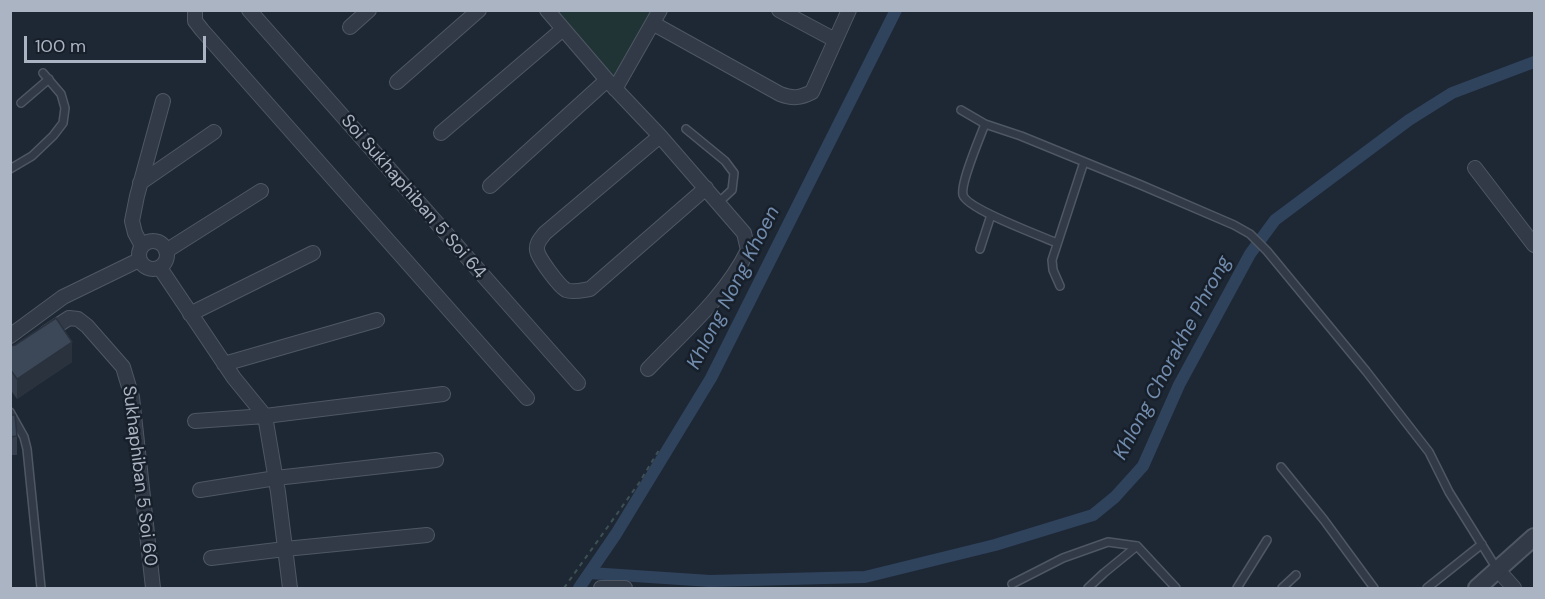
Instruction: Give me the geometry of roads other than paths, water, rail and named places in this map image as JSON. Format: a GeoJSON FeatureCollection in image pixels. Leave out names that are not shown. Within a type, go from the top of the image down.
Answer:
{"type":"FeatureCollection","features":[{"type":"Feature","properties":{"kind":"street"},"geometry":{"type":"LineString","coordinates":[[195,10],[195,21],[202,30],[527,398]]}},
{"type":"Feature","properties":{"kind":"street","name":"Soi Sukhaphiban 5 Soi 64"},"geometry":{"type":"LineString","coordinates":[[249,10],[578,383]]}},
{"type":"Feature","properties":{"kind":"street"},"geometry":{"type":"LineString","coordinates":[[350,27],[369,10]]}},
{"type":"Feature","properties":{"kind":"street"},"geometry":{"type":"LineString","coordinates":[[397,81],[478,10]]}},
{"type":"Feature","properties":{"kind":"street"},"geometry":{"type":"LineString","coordinates":[[547,10],[744,233],[748,250],[732,278],[648,369]]}},
{"type":"Feature","properties":{"kind":"street"},"geometry":{"type":"LineString","coordinates":[[490,186],[611,85],[654,24],[660,10]]}},
{"type":"Feature","properties":{"kind":"street"},"geometry":{"type":"LineString","coordinates":[[779,10],[836,40]]}},
{"type":"Feature","properties":{"kind":"street"},"geometry":{"type":"LineString","coordinates":[[654,24],[780,94],[791,98],[801,98],[812,92],[849,10]]}},
{"type":"Feature","properties":{"kind":"street"},"geometry":{"type":"LineString","coordinates":[[441,134],[563,28]]}},
{"type":"Feature","properties":{"kind":"street"},"geometry":{"type":"LineString","coordinates":[[142,246],[132,221],[163,101]]}},
{"type":"Feature","properties":{"kind":"street"},"geometry":{"type":"LineString","coordinates":[[140,183],[214,132]]}},
{"type":"Feature","properties":{"kind":"street"},"geometry":{"type":"LineString","coordinates":[[660,136],[537,242],[539,257],[555,278],[566,290],[579,292],[590,289],[706,188]]}},
{"type":"Feature","properties":{"kind":"street"},"geometry":{"type":"LineString","coordinates":[[1475,168],[1534,245]]}},
{"type":"Feature","properties":{"kind":"street"},"geometry":{"type":"LineString","coordinates":[[166,250],[261,191]]}},
{"type":"Feature","properties":{"kind":"street"},"geometry":{"type":"LineString","coordinates":[[156,241],[166,250],[166,261],[160,268],[155,270],[145,268],[139,260],[139,250],[142,246],[156,241]]}},
{"type":"Feature","properties":{"kind":"street"},"geometry":{"type":"LineString","coordinates":[[190,314],[313,253]]}},
{"type":"Feature","properties":{"kind":"street"},"geometry":{"type":"LineString","coordinates":[[10,336],[63,297],[139,260]]}},
{"type":"Feature","properties":{"kind":"street"},"geometry":{"type":"LineString","coordinates":[[160,268],[224,364],[265,416],[276,478],[290,588]]}},
{"type":"Feature","properties":{"kind":"street","name":"Sukhaphiban 5 Soi 60"},"geometry":{"type":"LineString","coordinates":[[36,340],[69,318],[78,319],[123,367],[132,397],[153,588]]}},
{"type":"Feature","properties":{"kind":"street"},"geometry":{"type":"LineString","coordinates":[[224,364],[377,320]]}},
{"type":"Feature","properties":{"kind":"street"},"geometry":{"type":"LineString","coordinates":[[195,421],[265,416],[443,394]]}},
{"type":"Feature","properties":{"kind":"street"},"geometry":{"type":"LineString","coordinates":[[200,490],[276,478],[436,460]]}},
{"type":"Feature","properties":{"kind":"street"},"geometry":{"type":"LineString","coordinates":[[211,558],[427,535]]}},
{"type":"Feature","properties":{"kind":"street"},"geometry":{"type":"LineString","coordinates":[[1477,588],[1534,537]]}},
{"type":"Feature","properties":{"kind":"street"},"geometry":{"type":"LineString","coordinates":[[1498,570],[1514,588]]}},
{"type":"Feature","properties":{"kind":"street"},"geometry":{"type":"LineString","coordinates":[[601,588],[626,588]]}},
{"type":"Feature","properties":{"kind":"lane"},"geometry":{"type":"LineString","coordinates":[[10,169],[32,156],[63,123],[65,108],[61,94],[43,73]]}},
{"type":"Feature","properties":{"kind":"lane"},"geometry":{"type":"LineString","coordinates":[[21,103],[49,79]]}},
{"type":"Feature","properties":{"kind":"lane"},"geometry":{"type":"LineString","coordinates":[[961,110],[985,124],[1084,162],[1234,225],[1250,234],[1267,251],[1366,371],[1429,452],[1449,492],[1498,570]]}},
{"type":"Feature","properties":{"kind":"lane"},"geometry":{"type":"LineString","coordinates":[[985,124],[964,181],[963,197],[969,203],[991,214],[1058,243]]}},
{"type":"Feature","properties":{"kind":"lane"},"geometry":{"type":"LineString","coordinates":[[686,129],[725,161],[734,173],[732,190],[718,203]]}},
{"type":"Feature","properties":{"kind":"lane"},"geometry":{"type":"LineString","coordinates":[[1060,286],[1053,270],[1052,260],[1084,162]]}},
{"type":"Feature","properties":{"kind":"lane"},"geometry":{"type":"LineString","coordinates":[[980,249],[991,214]]}},
{"type":"Feature","properties":{"kind":"lane"},"geometry":{"type":"LineString","coordinates":[[10,412],[24,437],[27,449],[41,588]]}},
{"type":"Feature","properties":{"kind":"lane"},"geometry":{"type":"LineString","coordinates":[[1281,467],[1374,588]]}},
{"type":"Feature","properties":{"kind":"lane"},"geometry":{"type":"LineString","coordinates":[[1238,588],[1267,540]]}},
{"type":"Feature","properties":{"kind":"lane"},"geometry":{"type":"LineString","coordinates":[[1012,584],[1063,558],[1108,542],[1137,546],[1176,588]]}},
{"type":"Feature","properties":{"kind":"lane"},"geometry":{"type":"LineString","coordinates":[[1428,588],[1482,544]]}},
{"type":"Feature","properties":{"kind":"lane"},"geometry":{"type":"LineString","coordinates":[[1088,588],[1137,546]]}},
{"type":"Feature","properties":{"kind":"lane"},"geometry":{"type":"LineString","coordinates":[[1282,588],[1296,575]]}},
{"type":"Feature","properties":{"kind":"waterway","name":"Khlong Nong Khoen"},"geometry":{"type":"LineString","coordinates":[[579,588],[616,534],[711,378],[896,10]]}},
{"type":"Feature","properties":{"kind":"waterway","name":"Khlong Chorakhe Phrong"},"geometry":{"type":"LineString","coordinates":[[590,573],[710,581],[865,577],[995,545],[1093,515],[1115,497],[1143,466],[1179,385],[1250,254],[1275,220],[1409,120],[1452,93],[1534,62]]}}]}
